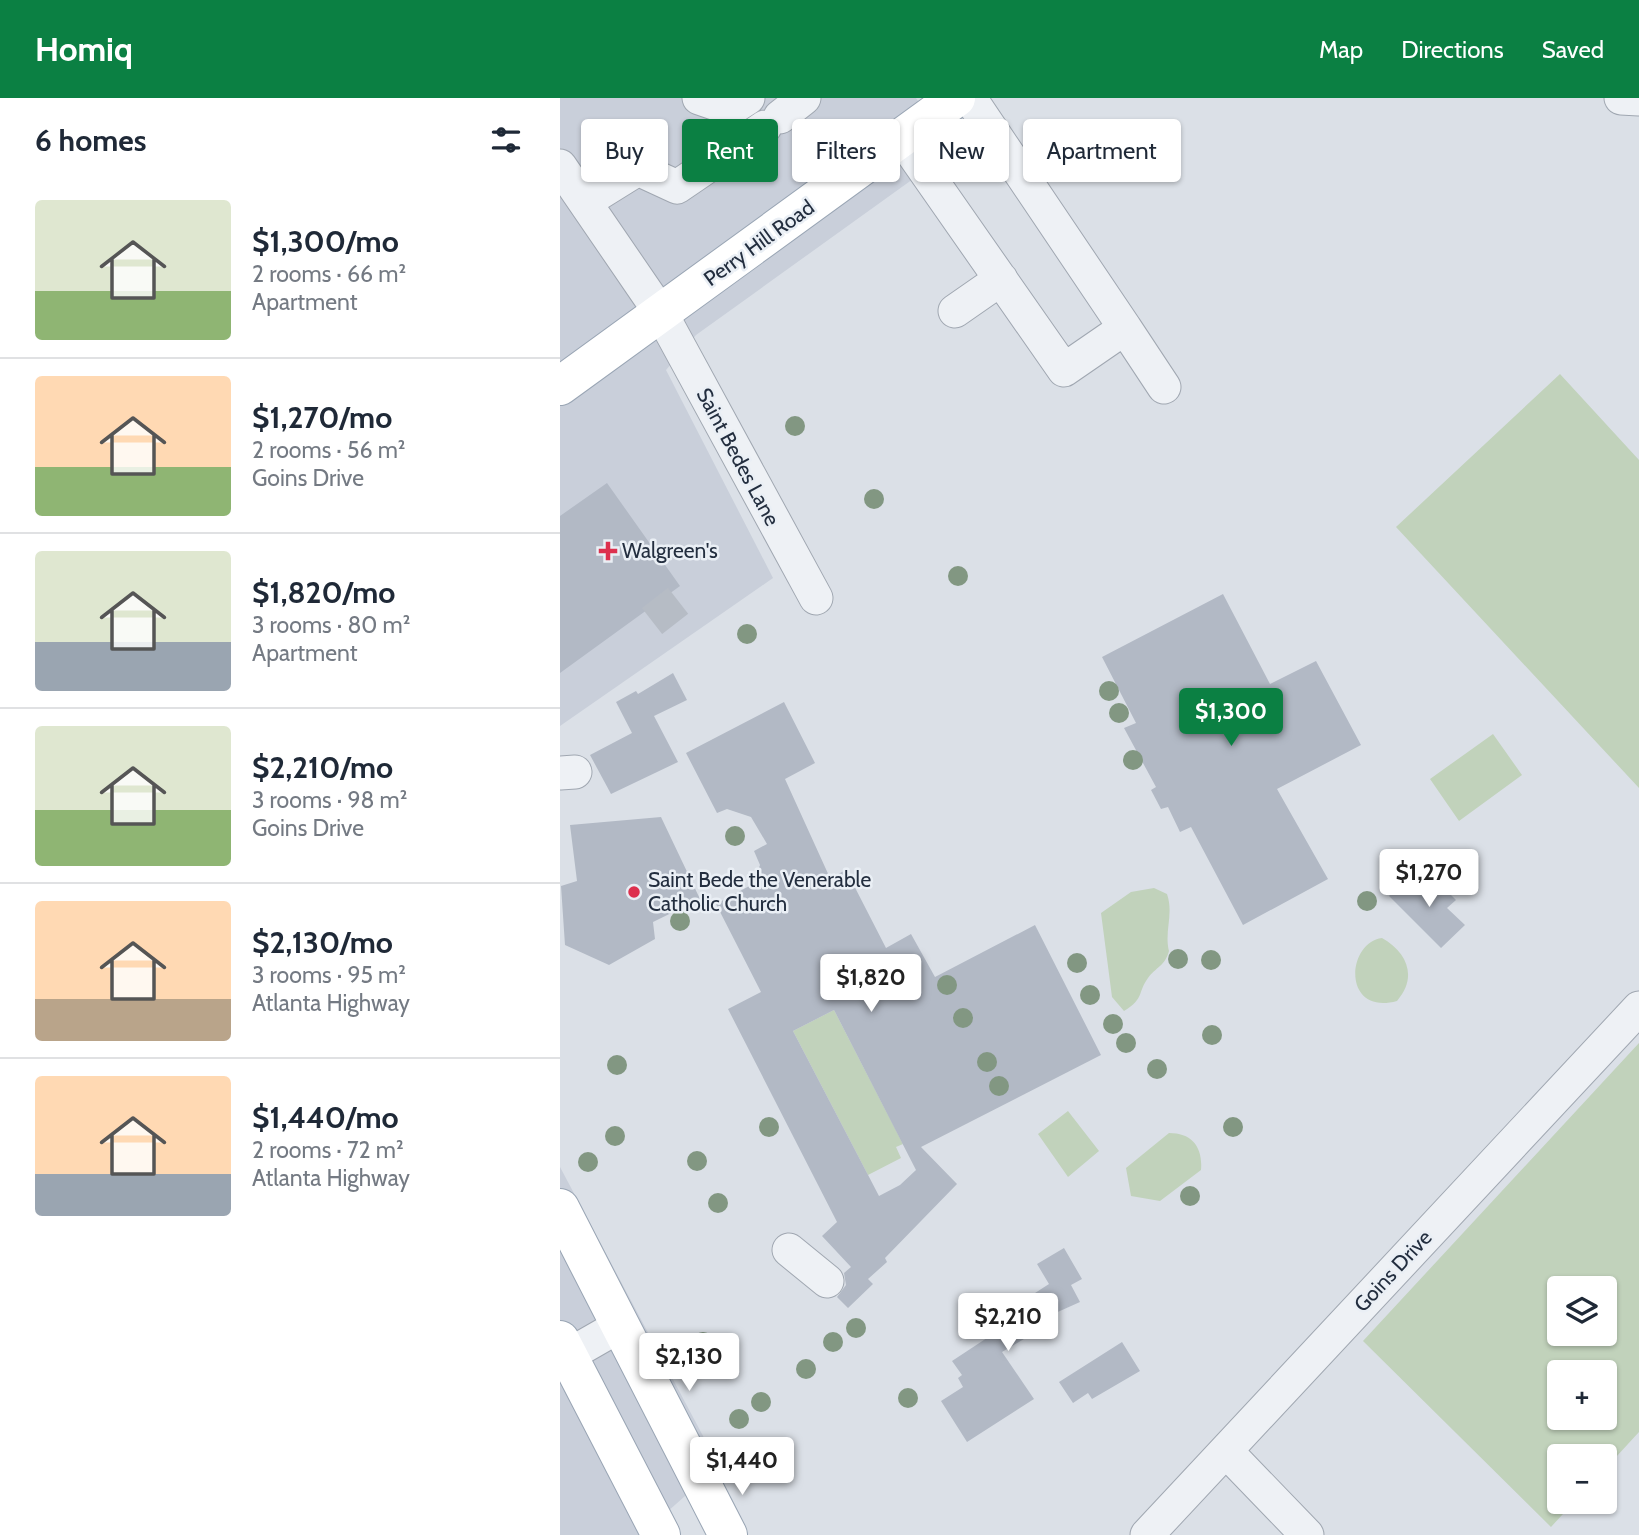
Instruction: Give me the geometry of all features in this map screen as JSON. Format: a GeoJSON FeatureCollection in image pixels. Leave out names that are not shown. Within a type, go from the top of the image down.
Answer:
{"type":"FeatureCollection","features":[{"type":"Feature","properties":{"kind":"main road","name":"Perry Hill Road"},"geometry":{"type":"LineString","coordinates":[[560,386],[662,315],[957,98]]}},
{"type":"Feature","properties":{"kind":"main road"},"geometry":{"type":"LineString","coordinates":[[560,1208],[728,1535]]}},
{"type":"Feature","properties":{"kind":"main road"},"geometry":{"type":"LineString","coordinates":[[563,1352],[661,1535]]}},
{"type":"Feature","properties":{"kind":"street"},"geometry":{"type":"LineString","coordinates":[[699,98],[731,109],[748,98]]}},
{"type":"Feature","properties":{"kind":"street"},"geometry":{"type":"LineString","coordinates":[[970,98],[1164,387]]}},
{"type":"Feature","properties":{"kind":"street"},"geometry":{"type":"LineString","coordinates":[[1620,98],[1639,99]]}},
{"type":"Feature","properties":{"kind":"street"},"geometry":{"type":"LineString","coordinates":[[585,202],[638,169],[677,187],[783,114]]}},
{"type":"Feature","properties":{"kind":"street"},"geometry":{"type":"LineString","coordinates":[[902,138],[1064,370],[1125,328]]}},
{"type":"Feature","properties":{"kind":"street","name":"Saint Bedes Lane"},"geometry":{"type":"LineString","coordinates":[[560,166],[662,315],[816,598]]}},
{"type":"Feature","properties":{"kind":"street"},"geometry":{"type":"LineString","coordinates":[[955,311],[1001,279]]}},
{"type":"Feature","properties":{"kind":"street","name":"Goins Drive"},"geometry":{"type":"LineString","coordinates":[[1147,1535],[1639,1007]]}},
{"type":"Feature","properties":{"kind":"street"},"geometry":{"type":"LineString","coordinates":[[789,1250],[827,1281]]}},
{"type":"Feature","properties":{"kind":"street"},"geometry":{"type":"LineString","coordinates":[[563,1352],[621,1325]]}},
{"type":"Feature","properties":{"kind":"street"},"geometry":{"type":"LineString","coordinates":[[1226,1451],[1307,1535]]}},
{"type":"Feature","properties":{"kind":"shaded area"},"geometry":{"type":"Polygon","coordinates":[[[560,98],[916,98],[930,119],[914,119],[914,178],[696,335],[666,370],[773,578],[560,726],[560,98]]]}},
{"type":"Feature","properties":{"kind":"shaded area"},"geometry":{"type":"Polygon","coordinates":[[[560,1167],[719,1466],[641,1535],[560,1535],[560,1167]]]}},
{"type":"Feature","properties":{"kind":"green space"},"geometry":{"type":"Polygon","coordinates":[[[1560,374],[1639,460],[1639,788],[1396,527],[1560,374]]]}},
{"type":"Feature","properties":{"kind":"green space"},"geometry":{"type":"Polygon","coordinates":[[[1493,734],[1522,775],[1459,821],[1430,779],[1493,734]]]}},
{"type":"Feature","properties":{"kind":"green space"},"geometry":{"type":"Polygon","coordinates":[[[1154,888],[1167,894],[1169,901],[1169,951],[1163,963],[1148,978],[1138,999],[1124,1011],[1112,997],[1101,913],[1131,892],[1154,888]]]}},
{"type":"Feature","properties":{"kind":"green space"},"geometry":{"type":"Polygon","coordinates":[[[1382,938],[1398,950],[1407,966],[1408,974],[1407,983],[1397,1001],[1379,1003],[1366,998],[1355,977],[1361,952],[1370,943],[1382,938]]]}},
{"type":"Feature","properties":{"kind":"green space"},"geometry":{"type":"Polygon","coordinates":[[[834,1010],[903,1144],[896,1147],[901,1158],[868,1175],[793,1031],[834,1010]]]}},
{"type":"Feature","properties":{"kind":"green space"},"geometry":{"type":"Polygon","coordinates":[[[1639,1043],[1639,1432],[1617,1456],[1617,1444],[1547,1444],[1547,1514],[1563,1514],[1551,1527],[1363,1341],[1639,1043]]]}},
{"type":"Feature","properties":{"kind":"green space"},"geometry":{"type":"Polygon","coordinates":[[[1068,1111],[1099,1151],[1068,1177],[1038,1134],[1068,1111]]]}},
{"type":"Feature","properties":{"kind":"green space"},"geometry":{"type":"Polygon","coordinates":[[[1169,1133],[1184,1136],[1194,1143],[1200,1155],[1201,1170],[1160,1201],[1131,1196],[1126,1168],[1169,1133]]]}},
{"type":"Feature","properties":{"kind":"building","name":"Walgreen's"},"geometry":{"type":"Polygon","coordinates":[[[607,483],[680,586],[560,673],[560,516],[607,483]]]}},
{"type":"Feature","properties":{"kind":"building"},"geometry":{"type":"Polygon","coordinates":[[[1223,594],[1270,684],[1316,661],[1361,745],[1277,789],[1328,879],[1243,925],[1191,827],[1180,832],[1168,807],[1161,809],[1151,790],[1156,787],[1124,728],[1136,723],[1102,657],[1223,594]]]}},
{"type":"Feature","properties":{"kind":"building"},"geometry":{"type":"Polygon","coordinates":[[[673,673],[687,700],[654,716],[678,762],[611,794],[590,755],[632,733],[616,702],[636,691],[638,694],[673,673]]]}},
{"type":"Feature","properties":{"kind":"building"},"geometry":{"type":"Polygon","coordinates":[[[784,702],[815,763],[785,779],[830,878],[846,870],[886,948],[911,934],[935,977],[1035,925],[1101,1055],[921,1147],[957,1184],[885,1258],[887,1262],[868,1279],[873,1284],[848,1308],[837,1297],[846,1285],[844,1273],[851,1267],[822,1236],[837,1222],[728,1009],[761,992],[716,904],[753,884],[760,865],[754,851],[767,844],[751,817],[727,809],[717,813],[686,753],[784,702]],[[834,1010],[793,1031],[879,1196],[900,1185],[916,1170],[834,1010]]]}},
{"type":"Feature","properties":{"kind":"building","name":"Saint Bede the Venerable Catholic Church"},"geometry":{"type":"Polygon","coordinates":[[[661,817],[700,899],[653,922],[655,939],[609,965],[565,945],[561,886],[577,881],[570,825],[661,817]]]}},
{"type":"Feature","properties":{"kind":"building"},"geometry":{"type":"Polygon","coordinates":[[[1412,873],[1429,890],[1437,881],[1456,900],[1447,908],[1465,925],[1441,948],[1389,896],[1412,873]]]}},
{"type":"Feature","properties":{"kind":"building"},"geometry":{"type":"Polygon","coordinates":[[[1064,1248],[1082,1279],[1071,1285],[1080,1302],[1051,1315],[1054,1321],[1002,1352],[1034,1399],[967,1442],[941,1401],[963,1387],[958,1378],[962,1375],[952,1361],[993,1334],[987,1324],[1049,1284],[1037,1264],[1064,1248]]]}},
{"type":"Feature","properties":{"kind":"building"},"geometry":{"type":"Polygon","coordinates":[[[1122,1342],[1140,1371],[1092,1399],[1088,1393],[1073,1403],[1059,1382],[1122,1342]]]}},
{"type":"Feature","properties":{"kind":"tunnel"},"geometry":{"type":"LineString","coordinates":[[652,621],[679,600]]}},
{"type":"Feature","properties":{"kind":"place","name":"Walgreen's"},"geometry":{"type":"Point","coordinates":[608,551]}},
{"type":"Feature","properties":{"kind":"place","name":"Saint Bede the Venerable Catholic Church"},"geometry":{"type":"Point","coordinates":[634,892]}}]}
